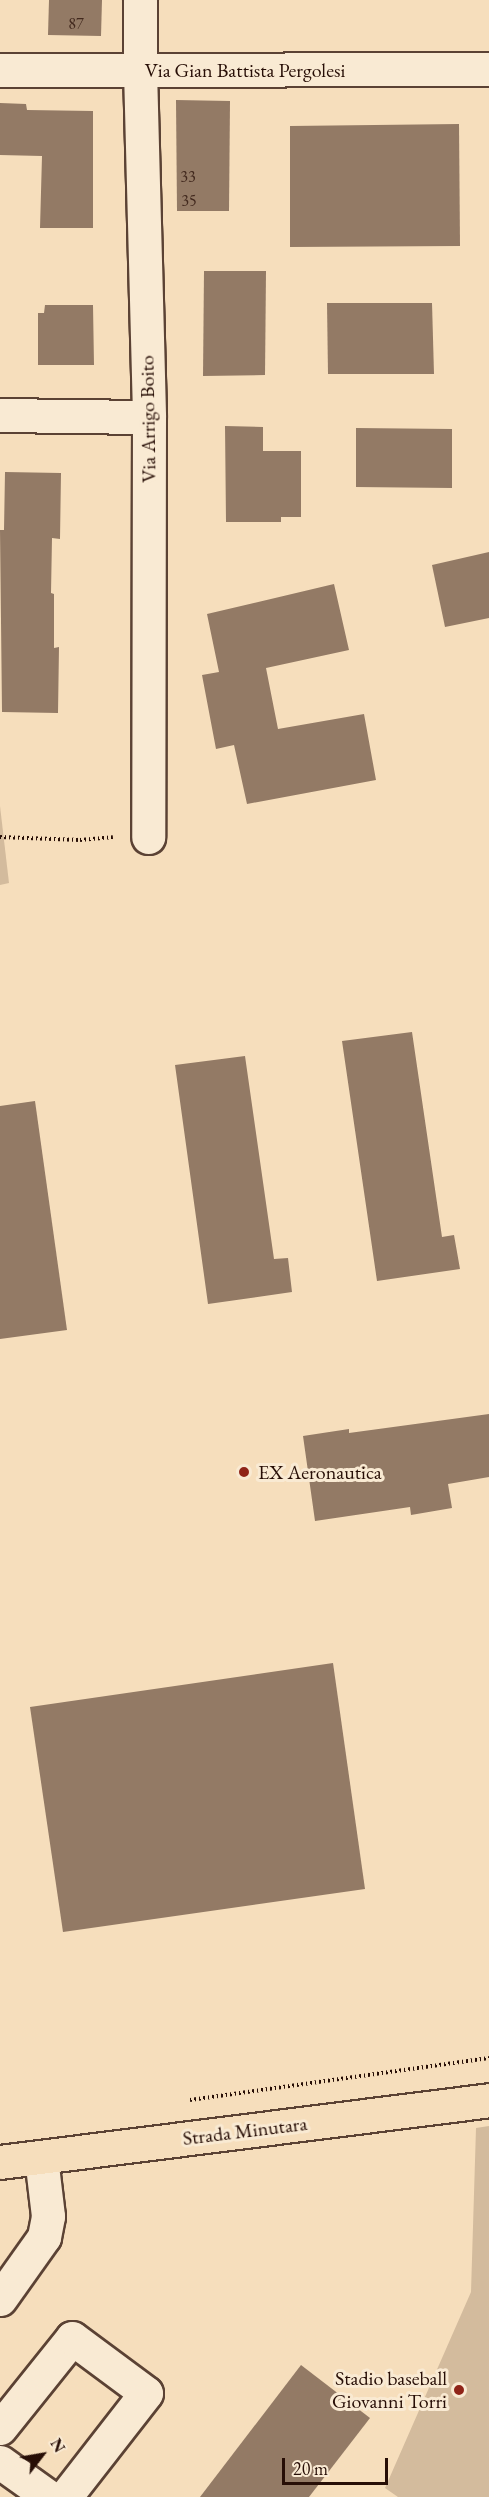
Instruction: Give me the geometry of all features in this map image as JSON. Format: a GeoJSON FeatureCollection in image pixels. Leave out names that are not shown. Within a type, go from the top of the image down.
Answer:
{"type":"FeatureCollection","features":[{"type":"Feature","properties":{"kind":"main road","name":"Strada Minutara"},"geometry":{"type":"LineString","coordinates":[[0,2162],[489,2100]]}},
{"type":"Feature","properties":{"kind":"street","name":"Via Arrigo Boito"},"geometry":{"type":"LineString","coordinates":[[140,0],[149,417],[148,836]]}},
{"type":"Feature","properties":{"kind":"street","name":"Via Gian Battista Pergolesi"},"geometry":{"type":"LineString","coordinates":[[0,70],[489,69]]}},
{"type":"Feature","properties":{"kind":"street"},"geometry":{"type":"LineString","coordinates":[[0,415],[149,417]]}},
{"type":"Feature","properties":{"kind":"street"},"geometry":{"type":"LineString","coordinates":[[0,2299],[44,2237],[48,2216],[41,2157]]}},
{"type":"Feature","properties":{"kind":"street"},"geometry":{"type":"LineString","coordinates":[[0,2428],[72,2338],[146,2393],[65,2497]]}},
{"type":"Feature","properties":{"kind":"street"},"geometry":{"type":"LineString","coordinates":[[0,2462],[49,2497]]}},
{"type":"Feature","properties":{"kind":"path"},"geometry":{"type":"LineString","coordinates":[[0,837],[80,840],[148,836]]}},
{"type":"Feature","properties":{"kind":"path"},"geometry":{"type":"LineString","coordinates":[[180,2101],[489,2058]]}},
{"type":"Feature","properties":{"kind":"shaded area"},"geometry":{"type":"Polygon","coordinates":[[[0,806],[9,883],[0,885],[0,806]]]}},
{"type":"Feature","properties":{"kind":"shaded area","name":"Stadio baseball Giovanni Torri"},"geometry":{"type":"Polygon","coordinates":[[[489,2126],[489,2497],[398,2497],[385,2488],[471,2292],[476,2128],[489,2126]]]}},
{"type":"Feature","properties":{"kind":"building"},"geometry":{"type":"Polygon","coordinates":[[[49,0],[102,0],[101,36],[48,35],[49,0]]]}},
{"type":"Feature","properties":{"kind":"building"},"geometry":{"type":"Polygon","coordinates":[[[176,100],[230,101],[229,211],[177,211],[176,100]]]}},
{"type":"Feature","properties":{"kind":"building"},"geometry":{"type":"Polygon","coordinates":[[[0,103],[26,104],[27,110],[93,111],[93,228],[40,228],[42,156],[0,155],[0,103]]]}},
{"type":"Feature","properties":{"kind":"building"},"geometry":{"type":"Polygon","coordinates":[[[459,124],[460,246],[290,247],[290,126],[459,124]]]}},
{"type":"Feature","properties":{"kind":"building"},"geometry":{"type":"Polygon","coordinates":[[[204,271],[266,271],[265,375],[203,376],[204,271]]]}},
{"type":"Feature","properties":{"kind":"building"},"geometry":{"type":"Polygon","coordinates":[[[327,303],[432,303],[434,374],[328,374],[327,303]]]}},
{"type":"Feature","properties":{"kind":"building"},"geometry":{"type":"Polygon","coordinates":[[[45,305],[93,305],[94,365],[38,365],[38,313],[44,313],[45,305]]]}},
{"type":"Feature","properties":{"kind":"building"},"geometry":{"type":"Polygon","coordinates":[[[225,426],[263,427],[263,451],[301,451],[301,517],[281,517],[281,522],[226,522],[225,426]]]}},
{"type":"Feature","properties":{"kind":"building"},"geometry":{"type":"Polygon","coordinates":[[[356,428],[452,429],[452,488],[356,487],[356,428]]]}},
{"type":"Feature","properties":{"kind":"building"},"geometry":{"type":"Polygon","coordinates":[[[5,472],[61,473],[60,539],[52,538],[51,593],[54,594],[54,648],[59,647],[58,713],[2,712],[0,530],[4,530],[5,472]]]}},
{"type":"Feature","properties":{"kind":"building"},"geometry":{"type":"Polygon","coordinates":[[[489,552],[489,618],[445,627],[432,565],[489,552]]]}},
{"type":"Feature","properties":{"kind":"building"},"geometry":{"type":"Polygon","coordinates":[[[334,584],[349,650],[266,668],[278,729],[364,714],[376,780],[247,804],[234,745],[216,749],[202,675],[219,672],[207,614],[334,584]]]}},
{"type":"Feature","properties":{"kind":"building"},"geometry":{"type":"Polygon","coordinates":[[[412,1032],[442,1237],[454,1235],[460,1269],[377,1281],[342,1041],[412,1032]]]}},
{"type":"Feature","properties":{"kind":"building"},"geometry":{"type":"Polygon","coordinates":[[[245,1056],[274,1259],[288,1258],[292,1292],[208,1304],[175,1065],[245,1056]]]}},
{"type":"Feature","properties":{"kind":"building"},"geometry":{"type":"Polygon","coordinates":[[[35,1101],[67,1330],[0,1339],[0,1106],[35,1101]]]}},
{"type":"Feature","properties":{"kind":"building"},"geometry":{"type":"Polygon","coordinates":[[[489,1414],[489,1477],[448,1484],[452,1508],[411,1515],[410,1507],[315,1521],[303,1436],[349,1429],[349,1433],[489,1414]]]}},
{"type":"Feature","properties":{"kind":"building"},"geometry":{"type":"Polygon","coordinates":[[[333,1663],[365,1889],[63,1932],[30,1707],[333,1663]]]}},
{"type":"Feature","properties":{"kind":"building"},"geometry":{"type":"Polygon","coordinates":[[[301,2365],[370,2418],[309,2497],[200,2497],[301,2365]]]}},
{"type":"Feature","properties":{"kind":"place","name":"EX Aeronautica"},"geometry":{"type":"Point","coordinates":[244,1472]}},
{"type":"Feature","properties":{"kind":"place","name":"Stadio baseball Giovanni Torri"},"geometry":{"type":"Point","coordinates":[459,2390]}}]}
